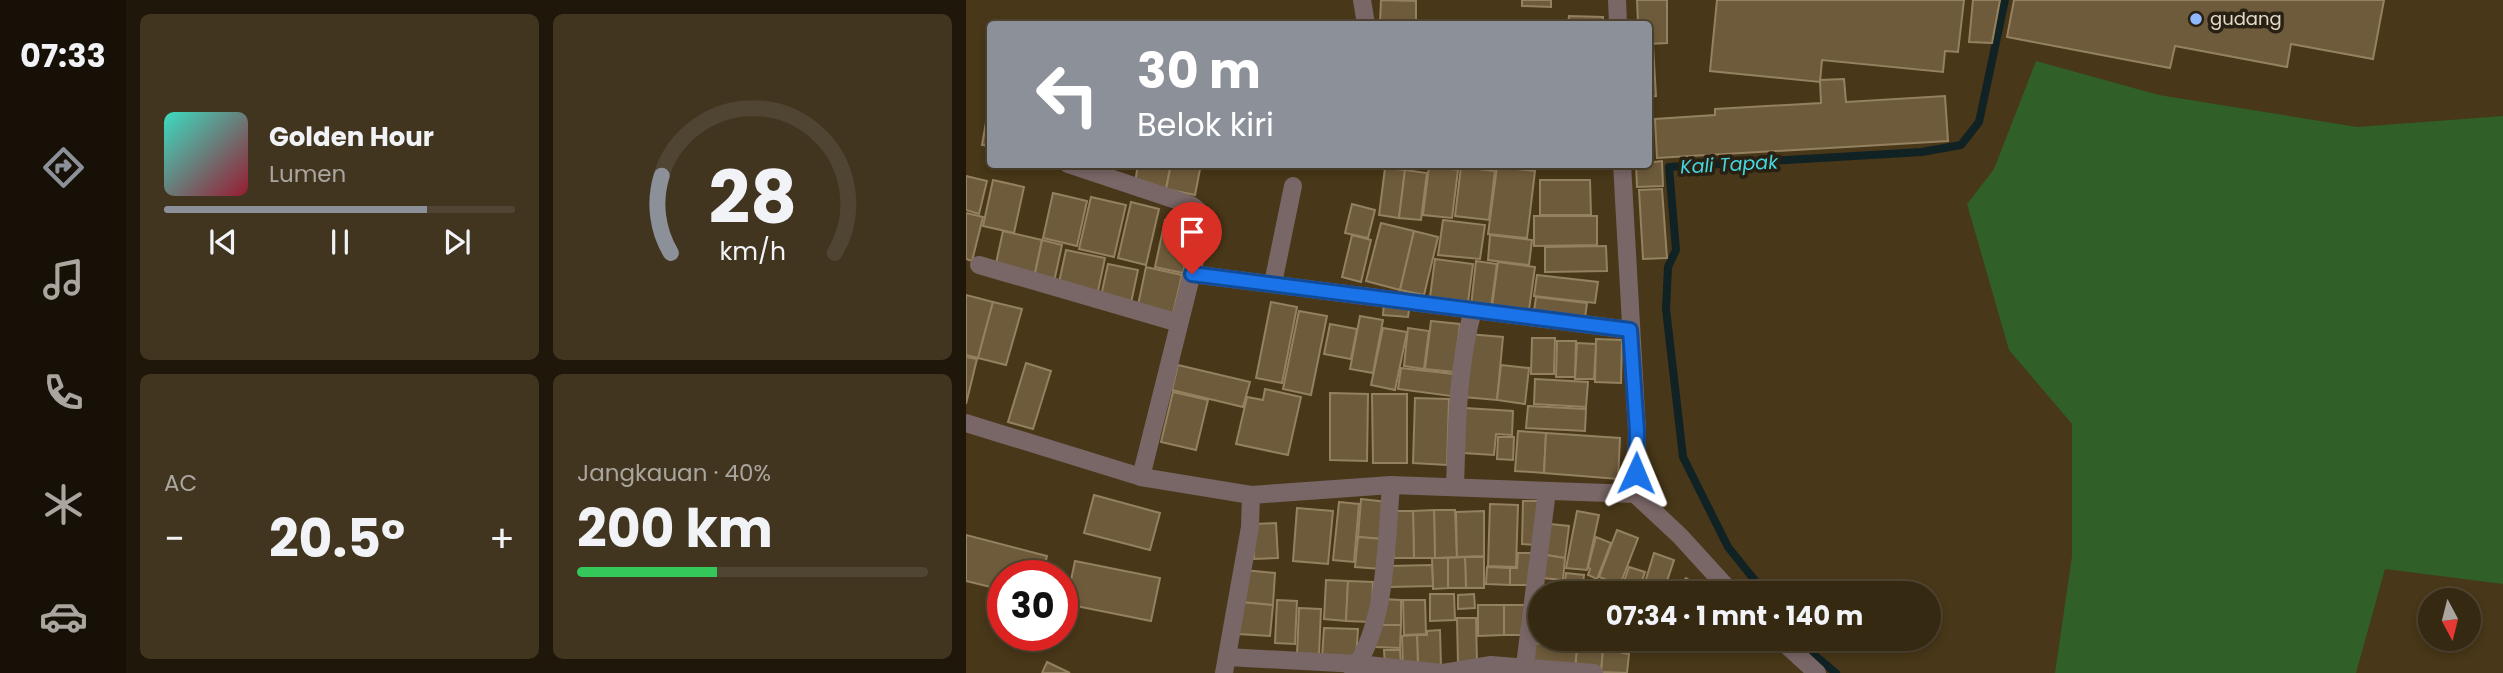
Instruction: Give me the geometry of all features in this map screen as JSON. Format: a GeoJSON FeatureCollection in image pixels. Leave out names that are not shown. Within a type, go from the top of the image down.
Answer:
{"type":"FeatureCollection","features":[{"type":"Feature","properties":{"kind":"street"},"geometry":{"type":"LineString","coordinates":[[1362,0],[1366,21]]}},
{"type":"Feature","properties":{"kind":"street"},"geometry":{"type":"LineString","coordinates":[[1617,0],[1618,21]]}},
{"type":"Feature","properties":{"kind":"street"},"geometry":{"type":"LineString","coordinates":[[1080,168],[1191,205],[1200,211],[1204,225],[1141,477]]}},
{"type":"Feature","properties":{"kind":"street"},"geometry":{"type":"LineString","coordinates":[[1622,168],[1637,431],[1636,494]]}},
{"type":"Feature","properties":{"kind":"street"},"geometry":{"type":"LineString","coordinates":[[1273,284],[1293,186]]}},
{"type":"Feature","properties":{"kind":"street"},"geometry":{"type":"LineString","coordinates":[[979,265],[1179,323]]}},
{"type":"Feature","properties":{"kind":"street"},"geometry":{"type":"LineString","coordinates":[[1192,274],[1630,330]]}},
{"type":"Feature","properties":{"kind":"street"},"geometry":{"type":"LineString","coordinates":[[1455,487],[1460,373],[1465,337],[1473,310]]}},
{"type":"Feature","properties":{"kind":"street"},"geometry":{"type":"LineString","coordinates":[[966,423],[1141,477],[1251,495],[1391,485],[1636,494],[1680,536],[1721,581]]}},
{"type":"Feature","properties":{"kind":"street"},"geometry":{"type":"LineString","coordinates":[[1355,668],[1371,641],[1376,618],[1384,567],[1391,485]]}},
{"type":"Feature","properties":{"kind":"street"},"geometry":{"type":"LineString","coordinates":[[1524,671],[1547,491]]}},
{"type":"Feature","properties":{"kind":"street"},"geometry":{"type":"LineString","coordinates":[[1251,495],[1250,527],[1226,665],[1443,673],[1490,665],[1524,671],[1594,673]]}},
{"type":"Feature","properties":{"kind":"street"},"geometry":{"type":"LineString","coordinates":[[1793,651],[1817,673]]}},
{"type":"Feature","properties":{"kind":"green space"},"geometry":{"type":"Polygon","coordinates":[[[2036,61],[2159,95],[2357,127],[2503,116],[2503,584],[2385,569],[2356,673],[2055,673],[2072,556],[2072,424],[2009,350],[1967,204],[1994,169],[2036,61]]]}},
{"type":"Feature","properties":{"kind":"building"},"geometry":{"type":"Polygon","coordinates":[[[1381,0],[1416,1],[1416,21],[1380,21],[1381,0]]]}},
{"type":"Feature","properties":{"kind":"building"},"geometry":{"type":"Polygon","coordinates":[[[1522,0],[1551,0],[1551,7],[1522,6],[1522,0]]]}},
{"type":"Feature","properties":{"kind":"building"},"geometry":{"type":"Polygon","coordinates":[[[1637,0],[1667,0],[1667,43],[1652,44],[1652,21],[1638,21],[1637,0]]]}},
{"type":"Feature","properties":{"kind":"building"},"geometry":{"type":"Polygon","coordinates":[[[1717,0],[1964,0],[1958,52],[1945,51],[1943,72],[1822,60],[1820,82],[1710,71],[1717,0]]]}},
{"type":"Feature","properties":{"kind":"building"},"geometry":{"type":"Polygon","coordinates":[[[1973,0],[2000,0],[1992,43],[1969,42],[1973,0]]]}},
{"type":"Feature","properties":{"kind":"building","name":"gudang"},"geometry":{"type":"Polygon","coordinates":[[[2014,0],[2384,0],[2373,59],[2291,44],[2287,67],[2175,46],[2170,68],[2007,37],[2014,0]]]}},
{"type":"Feature","properties":{"kind":"building"},"geometry":{"type":"Polygon","coordinates":[[[1569,16],[1603,17],[1603,21],[1568,21],[1569,16]]]}},
{"type":"Feature","properties":{"kind":"building"},"geometry":{"type":"Polygon","coordinates":[[[1652,45],[1656,96],[1652,96],[1652,45]]]}},
{"type":"Feature","properties":{"kind":"building"},"geometry":{"type":"Polygon","coordinates":[[[1844,79],[1846,102],[1945,96],[1948,141],[1657,158],[1655,119],[1715,115],[1715,109],[1821,103],[1820,80],[1844,79]]]}},
{"type":"Feature","properties":{"kind":"building"},"geometry":{"type":"Polygon","coordinates":[[[987,117],[987,146],[982,145],[987,117]]]}},
{"type":"Feature","properties":{"kind":"building"},"geometry":{"type":"Polygon","coordinates":[[[1662,161],[1663,186],[1637,187],[1636,168],[1652,168],[1652,162],[1662,161]]]}},
{"type":"Feature","properties":{"kind":"building"},"geometry":{"type":"Polygon","coordinates":[[[1137,168],[1170,168],[1166,189],[1135,183],[1137,168]]]}},
{"type":"Feature","properties":{"kind":"building"},"geometry":{"type":"Polygon","coordinates":[[[1170,168],[1200,168],[1195,195],[1166,189],[1170,168]]]}},
{"type":"Feature","properties":{"kind":"building"},"geometry":{"type":"Polygon","coordinates":[[[1385,168],[1405,170],[1399,218],[1379,215],[1385,168]]]}},
{"type":"Feature","properties":{"kind":"building"},"geometry":{"type":"Polygon","coordinates":[[[1429,168],[1458,170],[1452,218],[1423,215],[1429,168]]]}},
{"type":"Feature","properties":{"kind":"building"},"geometry":{"type":"Polygon","coordinates":[[[1461,168],[1495,171],[1489,220],[1455,216],[1461,168]]]}},
{"type":"Feature","properties":{"kind":"building"},"geometry":{"type":"Polygon","coordinates":[[[1497,168],[1535,171],[1527,238],[1488,234],[1497,168]]]}},
{"type":"Feature","properties":{"kind":"building"},"geometry":{"type":"Polygon","coordinates":[[[1405,170],[1427,173],[1421,220],[1399,218],[1405,170]]]}},
{"type":"Feature","properties":{"kind":"building"},"geometry":{"type":"Polygon","coordinates":[[[966,176],[987,181],[979,214],[966,210],[966,176]]]}},
{"type":"Feature","properties":{"kind":"building"},"geometry":{"type":"Polygon","coordinates":[[[993,180],[1024,187],[1014,233],[983,226],[993,180]]]}},
{"type":"Feature","properties":{"kind":"building"},"geometry":{"type":"Polygon","coordinates":[[[1540,180],[1590,180],[1591,215],[1540,215],[1540,180]]]}},
{"type":"Feature","properties":{"kind":"building"},"geometry":{"type":"Polygon","coordinates":[[[1662,189],[1667,258],[1643,259],[1639,190],[1662,189]]]}},
{"type":"Feature","properties":{"kind":"building"},"geometry":{"type":"Polygon","coordinates":[[[1053,193],[1087,201],[1077,246],[1043,238],[1053,193]]]}},
{"type":"Feature","properties":{"kind":"building"},"geometry":{"type":"Polygon","coordinates":[[[1091,197],[1126,205],[1114,257],[1079,249],[1091,197]]]}},
{"type":"Feature","properties":{"kind":"building"},"geometry":{"type":"Polygon","coordinates":[[[1131,202],[1159,209],[1146,265],[1118,258],[1131,202]]]}},
{"type":"Feature","properties":{"kind":"building"},"geometry":{"type":"Polygon","coordinates":[[[1352,204],[1375,210],[1368,238],[1345,233],[1352,204]]]}},
{"type":"Feature","properties":{"kind":"building"},"geometry":{"type":"Polygon","coordinates":[[[966,213],[983,217],[972,261],[966,259],[966,213]]]}},
{"type":"Feature","properties":{"kind":"building"},"geometry":{"type":"Polygon","coordinates":[[[1534,216],[1597,216],[1597,245],[1534,246],[1534,216]]]}},
{"type":"Feature","properties":{"kind":"building"},"geometry":{"type":"Polygon","coordinates":[[[1165,220],[1193,226],[1183,273],[1155,267],[1165,220]]]}},
{"type":"Feature","properties":{"kind":"building"},"geometry":{"type":"Polygon","coordinates":[[[1443,220],[1485,225],[1480,259],[1438,255],[1443,220]]]}},
{"type":"Feature","properties":{"kind":"building"},"geometry":{"type":"Polygon","coordinates":[[[1381,223],[1414,231],[1400,290],[1366,281],[1381,223]]]}},
{"type":"Feature","properties":{"kind":"building"},"geometry":{"type":"Polygon","coordinates":[[[1003,231],[1042,240],[1034,278],[995,268],[1003,231]]]}},
{"type":"Feature","properties":{"kind":"building"},"geometry":{"type":"Polygon","coordinates":[[[1414,231],[1438,237],[1424,295],[1400,290],[1414,231]]]}},
{"type":"Feature","properties":{"kind":"building"},"geometry":{"type":"Polygon","coordinates":[[[1352,235],[1371,240],[1361,282],[1342,277],[1352,235]]]}},
{"type":"Feature","properties":{"kind":"building"},"geometry":{"type":"Polygon","coordinates":[[[1490,235],[1532,240],[1529,265],[1488,260],[1490,235]]]}},
{"type":"Feature","properties":{"kind":"building"},"geometry":{"type":"Polygon","coordinates":[[[1042,240],[1062,245],[1054,282],[1034,278],[1042,240]]]}},
{"type":"Feature","properties":{"kind":"building"},"geometry":{"type":"Polygon","coordinates":[[[1606,246],[1607,271],[1545,272],[1545,247],[1606,246]]]}},
{"type":"Feature","properties":{"kind":"building"},"geometry":{"type":"Polygon","coordinates":[[[1066,250],[1105,258],[1097,296],[1058,287],[1066,250]]]}},
{"type":"Feature","properties":{"kind":"building"},"geometry":{"type":"Polygon","coordinates":[[[1435,259],[1473,264],[1468,302],[1430,297],[1435,259]]]}},
{"type":"Feature","properties":{"kind":"building"},"geometry":{"type":"Polygon","coordinates":[[[1476,261],[1497,264],[1491,308],[1471,306],[1476,261]]]}},
{"type":"Feature","properties":{"kind":"building"},"geometry":{"type":"Polygon","coordinates":[[[1498,262],[1535,267],[1529,310],[1492,306],[1498,262]]]}},
{"type":"Feature","properties":{"kind":"building"},"geometry":{"type":"Polygon","coordinates":[[[1108,264],[1138,270],[1131,303],[1101,296],[1108,264]]]}},
{"type":"Feature","properties":{"kind":"building"},"geometry":{"type":"Polygon","coordinates":[[[1146,267],[1182,275],[1172,318],[1137,310],[1146,267]]]}},
{"type":"Feature","properties":{"kind":"building"},"geometry":{"type":"Polygon","coordinates":[[[1537,275],[1598,282],[1595,303],[1534,296],[1537,275]]]}},
{"type":"Feature","properties":{"kind":"building"},"geometry":{"type":"Polygon","coordinates":[[[966,295],[993,302],[978,358],[966,355],[966,295]]]}},
{"type":"Feature","properties":{"kind":"building"},"geometry":{"type":"Polygon","coordinates":[[[1536,297],[1587,303],[1585,318],[1534,311],[1536,297]]]}},
{"type":"Feature","properties":{"kind":"building"},"geometry":{"type":"Polygon","coordinates":[[[993,302],[1022,309],[1006,365],[978,358],[993,302]]]}},
{"type":"Feature","properties":{"kind":"building"},"geometry":{"type":"Polygon","coordinates":[[[1271,302],[1297,307],[1282,383],[1256,378],[1271,302]]]}},
{"type":"Feature","properties":{"kind":"building"},"geometry":{"type":"Polygon","coordinates":[[[1384,302],[1410,304],[1408,317],[1383,315],[1384,302]]]}},
{"type":"Feature","properties":{"kind":"building"},"geometry":{"type":"Polygon","coordinates":[[[1299,311],[1327,316],[1311,395],[1283,389],[1299,311]]]}},
{"type":"Feature","properties":{"kind":"building"},"geometry":{"type":"Polygon","coordinates":[[[1360,316],[1383,320],[1373,373],[1350,369],[1360,316]]]}},
{"type":"Feature","properties":{"kind":"building"},"geometry":{"type":"Polygon","coordinates":[[[1431,321],[1460,324],[1454,372],[1425,369],[1431,321]]]}},
{"type":"Feature","properties":{"kind":"building"},"geometry":{"type":"Polygon","coordinates":[[[1330,324],[1357,329],[1351,359],[1324,354],[1330,324]]]}},
{"type":"Feature","properties":{"kind":"building"},"geometry":{"type":"Polygon","coordinates":[[[1383,328],[1407,332],[1395,390],[1371,385],[1383,328]]]}},
{"type":"Feature","properties":{"kind":"building"},"geometry":{"type":"Polygon","coordinates":[[[1408,328],[1429,331],[1424,369],[1404,366],[1408,328]]]}},
{"type":"Feature","properties":{"kind":"building"},"geometry":{"type":"Polygon","coordinates":[[[1468,334],[1503,337],[1497,400],[1463,397],[1468,334]]]}},
{"type":"Feature","properties":{"kind":"building"},"geometry":{"type":"Polygon","coordinates":[[[1532,338],[1555,338],[1554,374],[1531,374],[1532,338]]]}},
{"type":"Feature","properties":{"kind":"building"},"geometry":{"type":"Polygon","coordinates":[[[1596,339],[1622,340],[1621,383],[1595,382],[1596,339]]]}},
{"type":"Feature","properties":{"kind":"building"},"geometry":{"type":"Polygon","coordinates":[[[1557,341],[1576,341],[1575,377],[1556,377],[1557,341]]]}},
{"type":"Feature","properties":{"kind":"building"},"geometry":{"type":"Polygon","coordinates":[[[1577,343],[1596,344],[1594,379],[1575,379],[1577,343]]]}},
{"type":"Feature","properties":{"kind":"building"},"geometry":{"type":"Polygon","coordinates":[[[966,357],[977,359],[966,404],[966,357]]]}},
{"type":"Feature","properties":{"kind":"building"},"geometry":{"type":"Polygon","coordinates":[[[1026,363],[1051,371],[1033,429],[1008,422],[1026,363]]]}},
{"type":"Feature","properties":{"kind":"building"},"geometry":{"type":"Polygon","coordinates":[[[1178,365],[1250,382],[1243,407],[1172,390],[1178,365]]]}},
{"type":"Feature","properties":{"kind":"building"},"geometry":{"type":"Polygon","coordinates":[[[1501,365],[1529,368],[1525,404],[1497,400],[1501,365]]]}},
{"type":"Feature","properties":{"kind":"building"},"geometry":{"type":"Polygon","coordinates":[[[1401,368],[1454,374],[1451,396],[1398,389],[1401,368]]]}},
{"type":"Feature","properties":{"kind":"building"},"geometry":{"type":"Polygon","coordinates":[[[1535,379],[1588,382],[1586,407],[1534,404],[1535,379]]]}},
{"type":"Feature","properties":{"kind":"building"},"geometry":{"type":"Polygon","coordinates":[[[1265,389],[1301,397],[1288,455],[1236,444],[1247,397],[1263,400],[1265,389]]]}},
{"type":"Feature","properties":{"kind":"building"},"geometry":{"type":"Polygon","coordinates":[[[1173,392],[1208,400],[1196,450],[1161,442],[1173,392]]]}},
{"type":"Feature","properties":{"kind":"building"},"geometry":{"type":"Polygon","coordinates":[[[1330,393],[1368,394],[1367,461],[1330,460],[1330,393]]]}},
{"type":"Feature","properties":{"kind":"building"},"geometry":{"type":"Polygon","coordinates":[[[1372,394],[1407,394],[1407,463],[1373,463],[1372,394]]]}},
{"type":"Feature","properties":{"kind":"building"},"geometry":{"type":"Polygon","coordinates":[[[1415,398],[1449,399],[1447,465],[1413,463],[1415,398]]]}},
{"type":"Feature","properties":{"kind":"building"},"geometry":{"type":"Polygon","coordinates":[[[1528,406],[1586,409],[1585,431],[1526,428],[1528,406]]]}},
{"type":"Feature","properties":{"kind":"building"},"geometry":{"type":"Polygon","coordinates":[[[1465,408],[1513,411],[1512,435],[1496,434],[1494,455],[1463,453],[1465,408]]]}},
{"type":"Feature","properties":{"kind":"building"},"geometry":{"type":"Polygon","coordinates":[[[1518,431],[1546,433],[1544,473],[1515,471],[1518,431]]]}},
{"type":"Feature","properties":{"kind":"building"},"geometry":{"type":"Polygon","coordinates":[[[1546,433],[1620,438],[1618,479],[1544,473],[1546,433]]]}},
{"type":"Feature","properties":{"kind":"building"},"geometry":{"type":"Polygon","coordinates":[[[1498,437],[1514,437],[1513,460],[1497,459],[1498,437]]]}},
{"type":"Feature","properties":{"kind":"building"},"geometry":{"type":"Polygon","coordinates":[[[1094,495],[1160,513],[1150,550],[1084,533],[1094,495]]]}},
{"type":"Feature","properties":{"kind":"building"},"geometry":{"type":"Polygon","coordinates":[[[1361,499],[1387,502],[1383,539],[1358,537],[1361,499]]]}},
{"type":"Feature","properties":{"kind":"building"},"geometry":{"type":"Polygon","coordinates":[[[1523,501],[1538,501],[1537,545],[1522,544],[1523,501]]]}},
{"type":"Feature","properties":{"kind":"building"},"geometry":{"type":"Polygon","coordinates":[[[1339,502],[1359,504],[1354,562],[1333,560],[1339,502]]]}},
{"type":"Feature","properties":{"kind":"building"},"geometry":{"type":"Polygon","coordinates":[[[1490,504],[1518,505],[1516,567],[1488,566],[1490,504]]]}},
{"type":"Feature","properties":{"kind":"building"},"geometry":{"type":"Polygon","coordinates":[[[1297,508],[1333,511],[1328,564],[1293,561],[1297,508]]]}},
{"type":"Feature","properties":{"kind":"building"},"geometry":{"type":"Polygon","coordinates":[[[1434,510],[1455,510],[1457,557],[1435,558],[1434,510]]]}},
{"type":"Feature","properties":{"kind":"building"},"geometry":{"type":"Polygon","coordinates":[[[1434,510],[1435,558],[1414,558],[1413,511],[1434,510]]]}},
{"type":"Feature","properties":{"kind":"building"},"geometry":{"type":"Polygon","coordinates":[[[1393,511],[1413,511],[1414,558],[1394,558],[1393,511]]]}},
{"type":"Feature","properties":{"kind":"building"},"geometry":{"type":"Polygon","coordinates":[[[1484,511],[1484,556],[1457,557],[1456,512],[1484,511]]]}},
{"type":"Feature","properties":{"kind":"building"},"geometry":{"type":"Polygon","coordinates":[[[1577,511],[1599,515],[1587,570],[1566,568],[1577,511]]]}},
{"type":"Feature","properties":{"kind":"building"},"geometry":{"type":"Polygon","coordinates":[[[1276,523],[1278,558],[1254,559],[1253,524],[1276,523]]]}},
{"type":"Feature","properties":{"kind":"building"},"geometry":{"type":"Polygon","coordinates":[[[1550,524],[1569,526],[1565,558],[1546,555],[1550,524]]]}},
{"type":"Feature","properties":{"kind":"building"},"geometry":{"type":"Polygon","coordinates":[[[1617,530],[1638,538],[1622,581],[1610,581],[1599,577],[1617,530]]]}},
{"type":"Feature","properties":{"kind":"building"},"geometry":{"type":"Polygon","coordinates":[[[966,535],[1047,556],[1046,560],[987,560],[987,586],[966,581],[966,535]]]}},
{"type":"Feature","properties":{"kind":"building"},"geometry":{"type":"Polygon","coordinates":[[[1358,537],[1383,539],[1381,569],[1355,567],[1358,537]]]}},
{"type":"Feature","properties":{"kind":"building"},"geometry":{"type":"Polygon","coordinates":[[[1596,537],[1611,543],[1597,579],[1588,575],[1596,537]]]}},
{"type":"Feature","properties":{"kind":"building"},"geometry":{"type":"Polygon","coordinates":[[[1518,553],[1534,553],[1532,581],[1528,581],[1528,585],[1510,585],[1510,568],[1517,568],[1518,553]]]}},
{"type":"Feature","properties":{"kind":"building"},"geometry":{"type":"Polygon","coordinates":[[[1654,553],[1674,560],[1667,581],[1645,581],[1654,553]]]}},
{"type":"Feature","properties":{"kind":"building"},"geometry":{"type":"Polygon","coordinates":[[[1546,555],[1565,558],[1563,580],[1543,578],[1546,555]]]}},
{"type":"Feature","properties":{"kind":"building"},"geometry":{"type":"Polygon","coordinates":[[[1465,557],[1484,557],[1484,588],[1466,588],[1465,557]]]}},
{"type":"Feature","properties":{"kind":"building"},"geometry":{"type":"Polygon","coordinates":[[[1465,557],[1466,588],[1448,588],[1448,558],[1465,557]]]}},
{"type":"Feature","properties":{"kind":"building"},"geometry":{"type":"Polygon","coordinates":[[[1432,558],[1448,558],[1448,588],[1433,589],[1432,558]]]}},
{"type":"Feature","properties":{"kind":"building"},"geometry":{"type":"Polygon","coordinates":[[[1078,562],[1160,578],[1151,621],[1078,606],[1078,562]]]}},
{"type":"Feature","properties":{"kind":"building"},"geometry":{"type":"Polygon","coordinates":[[[1432,565],[1433,586],[1390,587],[1389,566],[1432,565]]]}},
{"type":"Feature","properties":{"kind":"building"},"geometry":{"type":"Polygon","coordinates":[[[1487,567],[1510,568],[1510,585],[1486,584],[1487,567]]]}},
{"type":"Feature","properties":{"kind":"building"},"geometry":{"type":"Polygon","coordinates":[[[1629,567],[1645,572],[1642,581],[1624,581],[1629,567]]]}},
{"type":"Feature","properties":{"kind":"building"},"geometry":{"type":"Polygon","coordinates":[[[1244,570],[1275,573],[1273,605],[1241,602],[1244,570]]]}},
{"type":"Feature","properties":{"kind":"building"},"geometry":{"type":"Polygon","coordinates":[[[1566,573],[1584,575],[1583,581],[1565,581],[1566,573]]]}},
{"type":"Feature","properties":{"kind":"building"},"geometry":{"type":"Polygon","coordinates":[[[1326,580],[1348,581],[1346,621],[1324,619],[1326,580]]]}},
{"type":"Feature","properties":{"kind":"building"},"geometry":{"type":"Polygon","coordinates":[[[1348,581],[1373,582],[1371,622],[1346,621],[1348,581]]]}},
{"type":"Feature","properties":{"kind":"building"},"geometry":{"type":"Polygon","coordinates":[[[1430,594],[1454,594],[1455,620],[1430,621],[1430,594]]]}},
{"type":"Feature","properties":{"kind":"building"},"geometry":{"type":"Polygon","coordinates":[[[1474,594],[1475,608],[1458,609],[1458,595],[1474,594]]]}},
{"type":"Feature","properties":{"kind":"building"},"geometry":{"type":"Polygon","coordinates":[[[1381,599],[1401,600],[1401,625],[1380,625],[1381,599]]]}},
{"type":"Feature","properties":{"kind":"building"},"geometry":{"type":"Polygon","coordinates":[[[1277,600],[1297,601],[1295,644],[1275,643],[1277,600]]]}},
{"type":"Feature","properties":{"kind":"building"},"geometry":{"type":"Polygon","coordinates":[[[1403,600],[1425,600],[1426,634],[1404,635],[1403,600]]]}},
{"type":"Feature","properties":{"kind":"building"},"geometry":{"type":"Polygon","coordinates":[[[1241,602],[1273,605],[1270,636],[1238,634],[1241,602]]]}},
{"type":"Feature","properties":{"kind":"building"},"geometry":{"type":"Polygon","coordinates":[[[1478,605],[1504,605],[1504,635],[1478,636],[1478,605]]]}},
{"type":"Feature","properties":{"kind":"building"},"geometry":{"type":"Polygon","coordinates":[[[1504,605],[1526,605],[1526,635],[1504,635],[1504,605]]]}},
{"type":"Feature","properties":{"kind":"building"},"geometry":{"type":"Polygon","coordinates":[[[1299,608],[1321,609],[1319,655],[1297,654],[1299,608]]]}},
{"type":"Feature","properties":{"kind":"building"},"geometry":{"type":"Polygon","coordinates":[[[1457,618],[1476,618],[1477,663],[1458,664],[1457,618]]]}},
{"type":"Feature","properties":{"kind":"building"},"geometry":{"type":"Polygon","coordinates":[[[1376,625],[1401,625],[1400,648],[1375,647],[1376,625]]]}},
{"type":"Feature","properties":{"kind":"building"},"geometry":{"type":"Polygon","coordinates":[[[1324,628],[1358,629],[1356,659],[1322,658],[1324,628]]]}},
{"type":"Feature","properties":{"kind":"building"},"geometry":{"type":"Polygon","coordinates":[[[1440,630],[1441,667],[1418,668],[1417,635],[1427,635],[1427,631],[1440,630]]]}},
{"type":"Feature","properties":{"kind":"building"},"geometry":{"type":"Polygon","coordinates":[[[1417,635],[1418,668],[1403,668],[1402,636],[1417,635]]]}},
{"type":"Feature","properties":{"kind":"building"},"geometry":{"type":"Polygon","coordinates":[[[1384,650],[1400,650],[1401,665],[1385,666],[1384,650]]]}},
{"type":"Feature","properties":{"kind":"building"},"geometry":{"type":"Polygon","coordinates":[[[1531,651],[1577,651],[1575,670],[1530,667],[1531,651]]]}},
{"type":"Feature","properties":{"kind":"building"},"geometry":{"type":"Polygon","coordinates":[[[1577,651],[1603,651],[1601,672],[1575,669],[1577,651]]]}},
{"type":"Feature","properties":{"kind":"building"},"geometry":{"type":"Polygon","coordinates":[[[1603,651],[1622,651],[1629,654],[1627,673],[1601,672],[1603,651]]]}},
{"type":"Feature","properties":{"kind":"building"},"geometry":{"type":"Polygon","coordinates":[[[1047,662],[1070,673],[1042,673],[1047,662]]]}},
{"type":"Feature","properties":{"kind":"waterway","name":"Kali Tapak"},"geometry":{"type":"LineString","coordinates":[[1755,581],[1728,547],[1683,457],[1666,309],[1668,267],[1676,250],[1669,167],[1922,152],[1961,145],[1979,122],[2005,0]]}},
{"type":"Feature","properties":{"kind":"waterway","name":"Kali Tapak"},"geometry":{"type":"LineString","coordinates":[[1810,651],[1836,673]]}},
{"type":"Feature","properties":{"kind":"place","name":"gudang"},"geometry":{"type":"Point","coordinates":[2196,19]}},
{"type":"Feature","properties":{"kind":"route"},"geometry":{"type":"LineString","coordinates":[[1192,274],[1630,330],[1637,431],[1636,473]]}}]}
